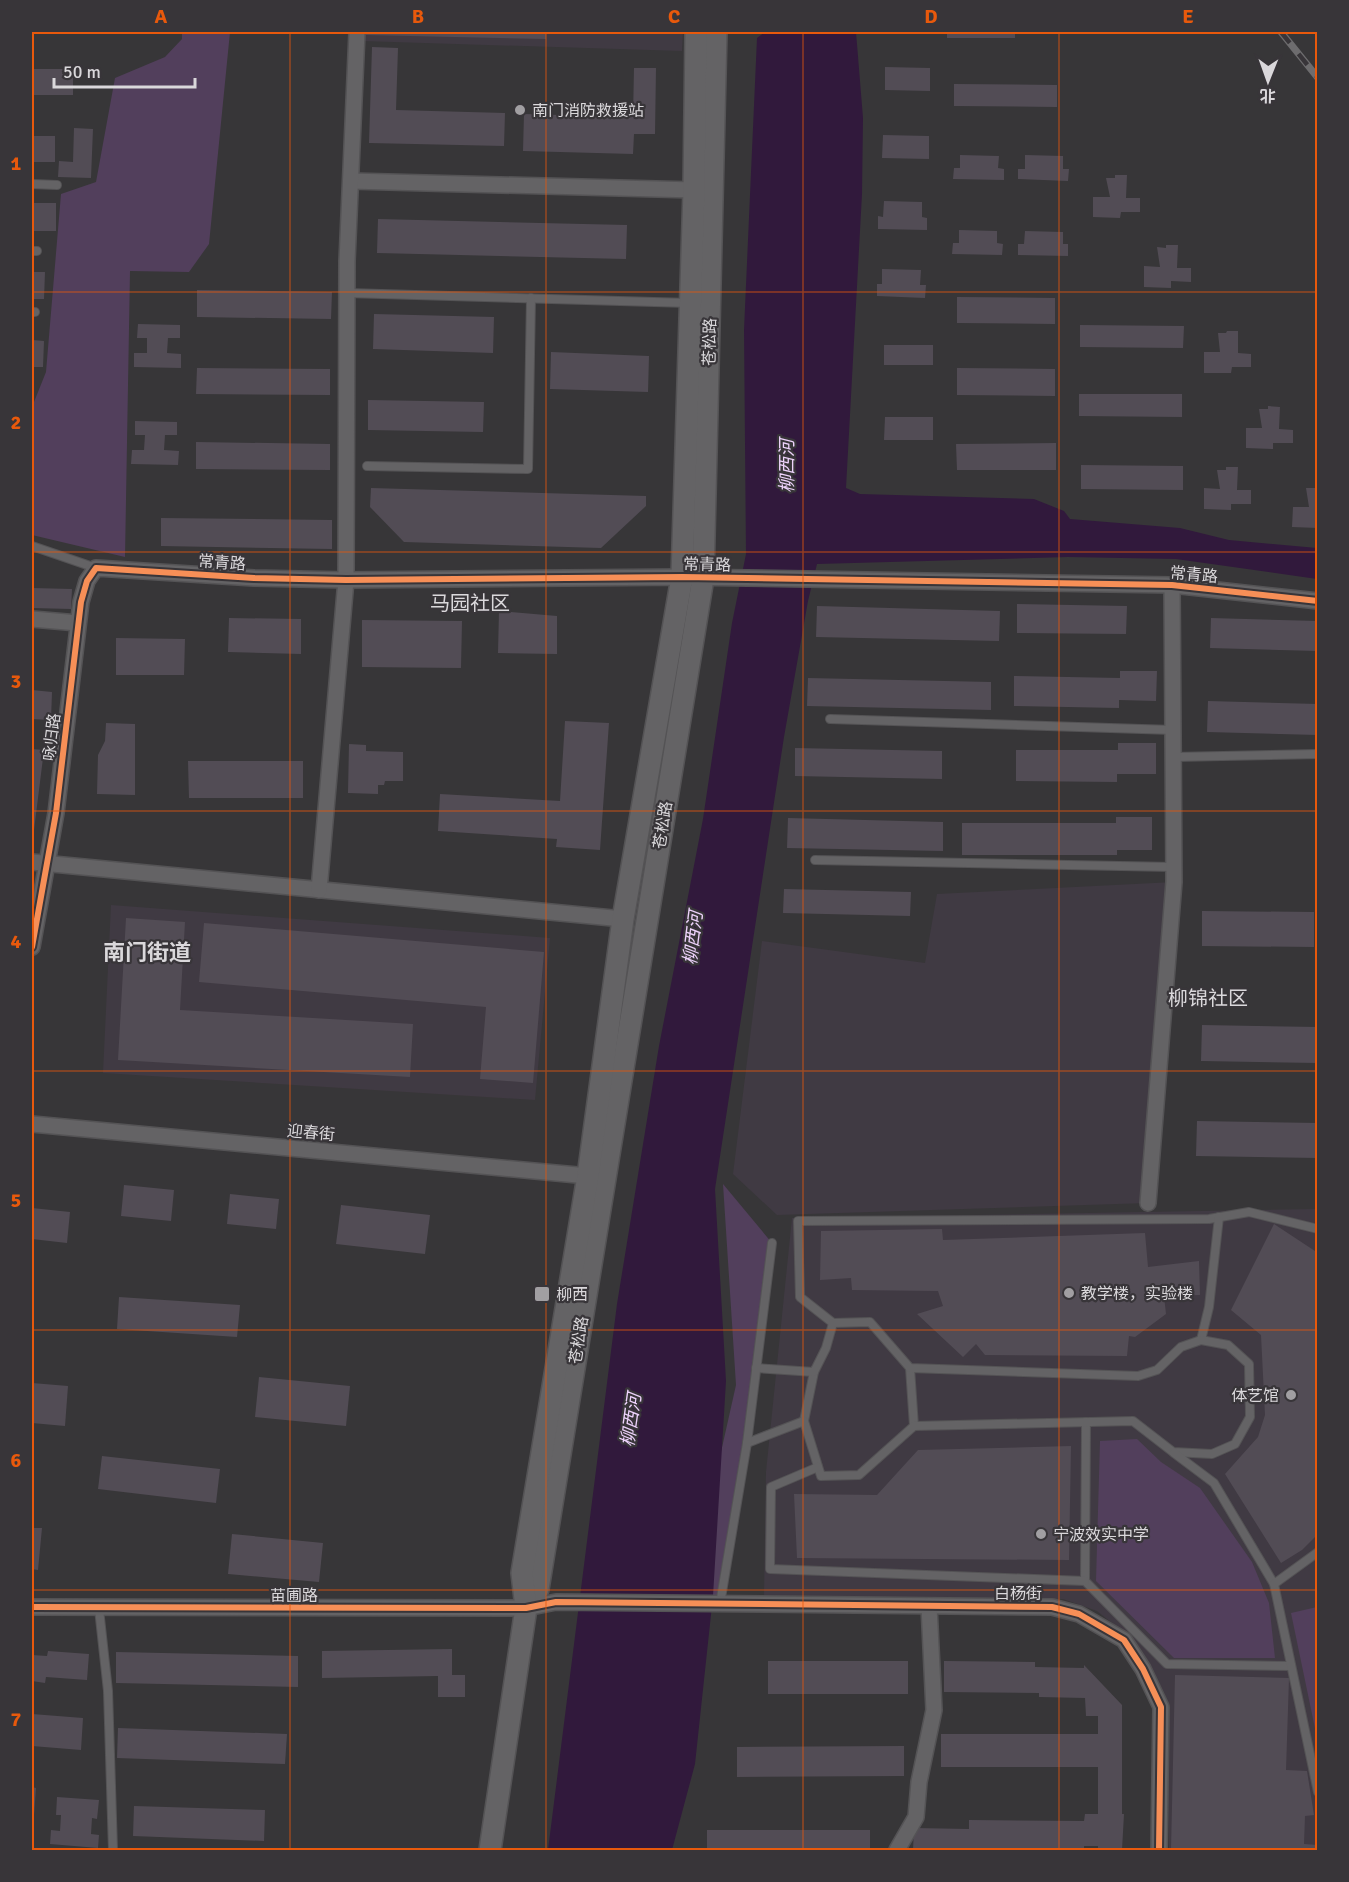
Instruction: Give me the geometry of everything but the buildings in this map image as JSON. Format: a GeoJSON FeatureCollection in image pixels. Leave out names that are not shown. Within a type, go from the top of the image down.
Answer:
{"type":"FeatureCollection","features":[{"type":"Feature","properties":{"kind":"main road","name":"苍松路"},"geometry":{"type":"LineString","coordinates":[[490,1851],[526,1608],[522,1573],[588,1176],[623,919],[682,577],[694,190],[696,32]]}},
{"type":"Feature","properties":{"kind":"main road","name":"苍松路"},"geometry":{"type":"LineString","coordinates":[[526,1608],[538,1589],[708,578],[716,32]]}},
{"type":"Feature","properties":{"kind":"street"},"geometry":{"type":"LineString","coordinates":[[320,890],[346,580],[347,293],[357,32]]}},
{"type":"Feature","properties":{"kind":"street"},"geometry":{"type":"LineString","coordinates":[[351,181],[694,190]]}},
{"type":"Feature","properties":{"kind":"street","name":"常青路"},"geometry":{"type":"LineString","coordinates":[[96,568],[254,578],[346,580],[682,577],[1172,585],[1317,601]]}},
{"type":"Feature","properties":{"kind":"street","name":"咏归路"},"geometry":{"type":"LineString","coordinates":[[32,947],[39,863],[56,813],[78,623],[87,581],[96,568]]}},
{"type":"Feature","properties":{"kind":"street"},"geometry":{"type":"LineString","coordinates":[[1148,1203],[1173,867],[1172,585]]}},
{"type":"Feature","properties":{"kind":"street"},"geometry":{"type":"LineString","coordinates":[[32,620],[78,623]]}},
{"type":"Feature","properties":{"kind":"street"},"geometry":{"type":"LineString","coordinates":[[39,863],[623,919]]}},
{"type":"Feature","properties":{"kind":"street","name":"迎春街"},"geometry":{"type":"LineString","coordinates":[[32,1124],[588,1176]]}},
{"type":"Feature","properties":{"kind":"street","name":"苗圃路"},"geometry":{"type":"LineString","coordinates":[[32,1607],[99,1609],[526,1608],[556,1602],[720,1604]]}},
{"type":"Feature","properties":{"kind":"street","name":"白杨街"},"geometry":{"type":"LineString","coordinates":[[720,1604],[1052,1607],[1079,1614],[1124,1640],[1143,1669],[1161,1707],[1159,1851]]}},
{"type":"Feature","properties":{"kind":"street"},"geometry":{"type":"LineString","coordinates":[[897,1851],[916,1817],[919,1782],[934,1710],[929,1606]]}},
{"type":"Feature","properties":{"kind":"lane"},"geometry":{"type":"LineString","coordinates":[[32,184],[57,185]]}},
{"type":"Feature","properties":{"kind":"lane"},"geometry":{"type":"LineString","coordinates":[[347,293],[690,303]]}},
{"type":"Feature","properties":{"kind":"lane"},"geometry":{"type":"LineString","coordinates":[[367,466],[528,470],[531,298]]}},
{"type":"Feature","properties":{"kind":"lane"},"geometry":{"type":"LineString","coordinates":[[32,546],[96,568]]}},
{"type":"Feature","properties":{"kind":"lane"},"geometry":{"type":"LineString","coordinates":[[830,719],[1173,730]]}},
{"type":"Feature","properties":{"kind":"lane"},"geometry":{"type":"LineString","coordinates":[[1173,757],[1317,754]]}},
{"type":"Feature","properties":{"kind":"lane"},"geometry":{"type":"LineString","coordinates":[[815,860],[1173,867]]}},
{"type":"Feature","properties":{"kind":"lane"},"geometry":{"type":"LineString","coordinates":[[914,1426],[910,1368],[870,1322],[833,1323],[800,1297],[798,1221],[1219,1217],[1249,1212],[1317,1229]]}},
{"type":"Feature","properties":{"kind":"lane"},"geometry":{"type":"LineString","coordinates":[[1201,1340],[1209,1307],[1219,1217]]}},
{"type":"Feature","properties":{"kind":"lane"},"geometry":{"type":"LineString","coordinates":[[720,1604],[747,1443],[772,1243]]}},
{"type":"Feature","properties":{"kind":"lane"},"geometry":{"type":"LineString","coordinates":[[833,1323],[826,1348],[814,1371],[804,1421],[821,1476],[859,1475],[914,1426],[1133,1421],[1214,1483],[1274,1584],[1317,1792]]}},
{"type":"Feature","properties":{"kind":"lane"},"geometry":{"type":"LineString","coordinates":[[910,1368],[1138,1376],[1157,1370],[1181,1347],[1201,1340],[1228,1346],[1249,1364],[1250,1417],[1235,1444],[1212,1454],[1173,1452]]}},
{"type":"Feature","properties":{"kind":"lane"},"geometry":{"type":"LineString","coordinates":[[756,1368],[814,1371]]}},
{"type":"Feature","properties":{"kind":"lane"},"geometry":{"type":"LineString","coordinates":[[747,1443],[804,1421]]}},
{"type":"Feature","properties":{"kind":"lane"},"geometry":{"type":"LineString","coordinates":[[1085,1581],[1086,1422]]}},
{"type":"Feature","properties":{"kind":"lane"},"geometry":{"type":"LineString","coordinates":[[818,1467],[771,1487],[770,1569],[1085,1581],[1167,1664],[1291,1666]]}},
{"type":"Feature","properties":{"kind":"lane"},"geometry":{"type":"LineString","coordinates":[[1274,1584],[1317,1552]]}},
{"type":"Feature","properties":{"kind":"lane"},"geometry":{"type":"LineString","coordinates":[[99,1609],[108,1691],[113,1851]]}},
{"type":"Feature","properties":{"kind":"shaded area"},"geometry":{"type":"Polygon","coordinates":[[[182,32],[230,32],[209,244],[189,272],[130,271],[125,557],[32,535],[34,402],[46,372],[61,194],[96,182],[115,78],[165,57],[182,39],[182,32]]]}},
{"type":"Feature","properties":{"kind":"shaded area"},"geometry":{"type":"Polygon","coordinates":[[[362,32],[683,32],[682,51],[362,41],[362,32]]]}},
{"type":"Feature","properties":{"kind":"shaded area"},"geometry":{"type":"Polygon","coordinates":[[[1174,882],[1148,1203],[777,1215],[733,1174],[762,941],[925,963],[937,894],[1174,882]]]}},
{"type":"Feature","properties":{"kind":"shaded area"},"geometry":{"type":"Polygon","coordinates":[[[111,905],[550,938],[535,1100],[103,1073],[111,905]]]}},
{"type":"Feature","properties":{"kind":"shaded area"},"geometry":{"type":"Polygon","coordinates":[[[723,1184],[772,1243],[720,1604],[687,1604],[736,1385],[723,1184]]]}},
{"type":"Feature","properties":{"kind":"shaded area","name":"宁波效实中学"},"geometry":{"type":"Polygon","coordinates":[[[1317,1209],[1317,1850],[1169,1850],[1166,1703],[1129,1637],[1097,1611],[1063,1599],[930,1600],[764,1596],[766,1472],[792,1218],[1317,1209]]]}},
{"type":"Feature","properties":{"kind":"shaded area"},"geometry":{"type":"Polygon","coordinates":[[[1137,1439],[1161,1462],[1200,1488],[1252,1562],[1269,1603],[1275,1658],[1174,1658],[1096,1581],[1100,1441],[1137,1439]]]}},
{"type":"Feature","properties":{"kind":"shaded area"},"geometry":{"type":"Polygon","coordinates":[[[1318,1607],[1317,1738],[1291,1613],[1318,1607]]]}},
{"type":"Feature","properties":{"kind":"water","name":"柳西河"},"geometry":{"type":"Polygon","coordinates":[[[765,32],[856,32],[863,118],[862,194],[846,488],[860,494],[1034,499],[1064,511],[1070,519],[1180,528],[1229,540],[1317,548],[1317,579],[1176,559],[1068,557],[817,564],[808,601],[784,737],[715,1189],[726,1381],[713,1596],[695,1764],[672,1850],[548,1850],[617,1304],[659,1046],[703,819],[732,623],[746,554],[744,330],[757,38],[765,32]]]}},
{"type":"Feature","properties":{"kind":"railway"},"geometry":{"type":"LineString","coordinates":[[1281,32],[1318,78]]}},
{"type":"Feature","properties":{"kind":"cycle path"},"geometry":{"type":"LineString","coordinates":[[32,947],[56,813],[81,602],[87,581],[96,568],[254,578],[346,580],[682,577],[1172,585],[1318,601]]}},
{"type":"Feature","properties":{"kind":"cycle path"},"geometry":{"type":"LineString","coordinates":[[32,1607],[526,1608],[556,1602],[1052,1607],[1079,1614],[1124,1640],[1143,1669],[1161,1707],[1159,1850]]}},
{"type":"Feature","properties":{"kind":"place","name":"南门消防救援站"},"geometry":{"type":"Point","coordinates":[520,110]}},
{"type":"Feature","properties":{"kind":"place","name":"教学楼，实验楼"},"geometry":{"type":"Point","coordinates":[1069,1293]}},
{"type":"Feature","properties":{"kind":"place","name":"柳西"},"geometry":{"type":"Point","coordinates":[542,1294]}},
{"type":"Feature","properties":{"kind":"place","name":"体艺馆"},"geometry":{"type":"Point","coordinates":[1291,1395]}},
{"type":"Feature","properties":{"kind":"place","name":"宁波效实中学"},"geometry":{"type":"Point","coordinates":[1041,1534]}},
{"type":"Feature","properties":{"kind":"district","name":"马园社区"},"geometry":{"type":"Point","coordinates":[470,603]}},
{"type":"Feature","properties":{"kind":"district","name":"南门街道"},"geometry":{"type":"Point","coordinates":[147,952]}},
{"type":"Feature","properties":{"kind":"district","name":"柳锦社区"},"geometry":{"type":"Point","coordinates":[1208,998]}}]}
